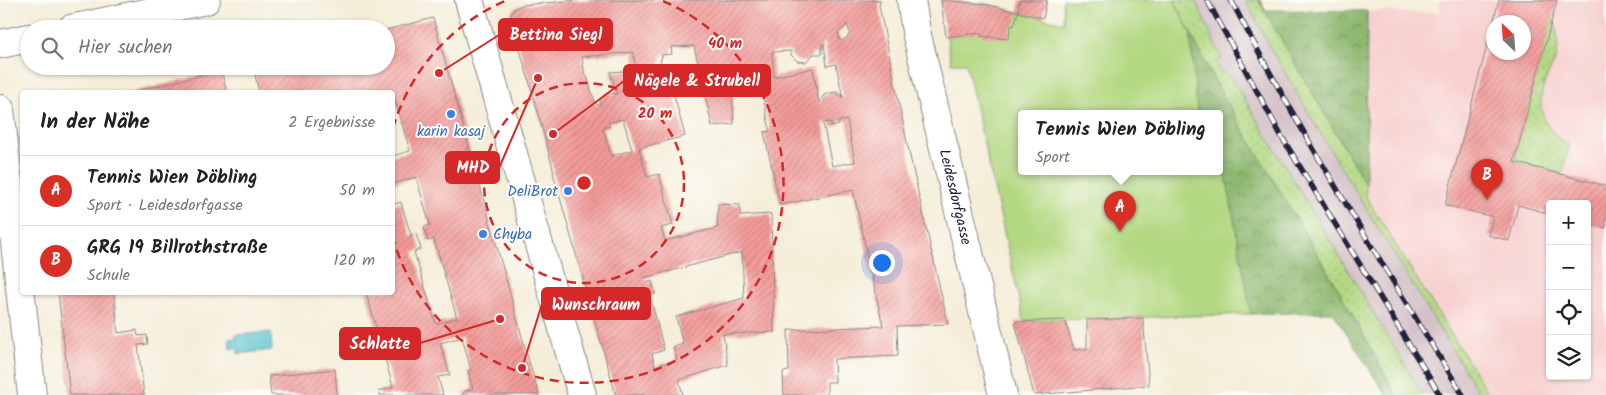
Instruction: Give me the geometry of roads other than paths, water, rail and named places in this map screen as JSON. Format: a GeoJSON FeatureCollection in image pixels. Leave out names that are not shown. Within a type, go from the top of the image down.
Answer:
{"type":"FeatureCollection","features":[{"type":"Feature","properties":{"kind":"street"},"geometry":{"type":"LineString","coordinates":[[113,20],[206,0]]}},
{"type":"Feature","properties":{"kind":"street"},"geometry":{"type":"LineString","coordinates":[[469,0],[582,395]]}},
{"type":"Feature","properties":{"kind":"street","name":"Leidesdorfgasse"},"geometry":{"type":"LineString","coordinates":[[911,0],[916,31],[1003,395]]}},
{"type":"Feature","properties":{"kind":"street"},"geometry":{"type":"LineString","coordinates":[[0,44],[20,40]]}},
{"type":"Feature","properties":{"kind":"street"},"geometry":{"type":"LineString","coordinates":[[0,109],[20,288]]}},
{"type":"Feature","properties":{"kind":"street"},"geometry":{"type":"LineString","coordinates":[[21,295],[32,395]]}},
{"type":"Feature","properties":{"kind":"water"},"geometry":{"type":"Polygon","coordinates":[[[271,332],[272,350],[238,354],[237,348],[230,349],[229,339],[236,338],[236,335],[271,332]]]}},
{"type":"Feature","properties":{"kind":"railway"},"geometry":{"type":"LineString","coordinates":[[1207,0],[1283,139],[1440,395]]}},
{"type":"Feature","properties":{"kind":"railway"},"geometry":{"type":"LineString","coordinates":[[1231,0],[1314,150],[1463,395]]}},
{"type":"Feature","properties":{"kind":"place","name":"Bettina Siegl"},"geometry":{"type":"Point","coordinates":[439,73]}},
{"type":"Feature","properties":{"kind":"place","name":"MHD"},"geometry":{"type":"Point","coordinates":[538,78]}},
{"type":"Feature","properties":{"kind":"place","name":"karin kasaj"},"geometry":{"type":"Point","coordinates":[451,114]}},
{"type":"Feature","properties":{"kind":"place","name":"Nägele & Strubell"},"geometry":{"type":"Point","coordinates":[553,134]}},
{"type":"Feature","properties":{"kind":"place","name":"DeliBrot"},"geometry":{"type":"Point","coordinates":[568,191]}},
{"type":"Feature","properties":{"kind":"place","name":"GRG 19 Billrothstraße"},"geometry":{"type":"Point","coordinates":[1487,200]}},
{"type":"Feature","properties":{"kind":"place","name":"Tennis Wien Döbling"},"geometry":{"type":"Point","coordinates":[1120,232]}},
{"type":"Feature","properties":{"kind":"place","name":"Chyba"},"geometry":{"type":"Point","coordinates":[483,234]}},
{"type":"Feature","properties":{"kind":"place","name":"Schlatte"},"geometry":{"type":"Point","coordinates":[500,319]}},
{"type":"Feature","properties":{"kind":"place","name":"Wunschraum"},"geometry":{"type":"Point","coordinates":[522,368]}}]}
